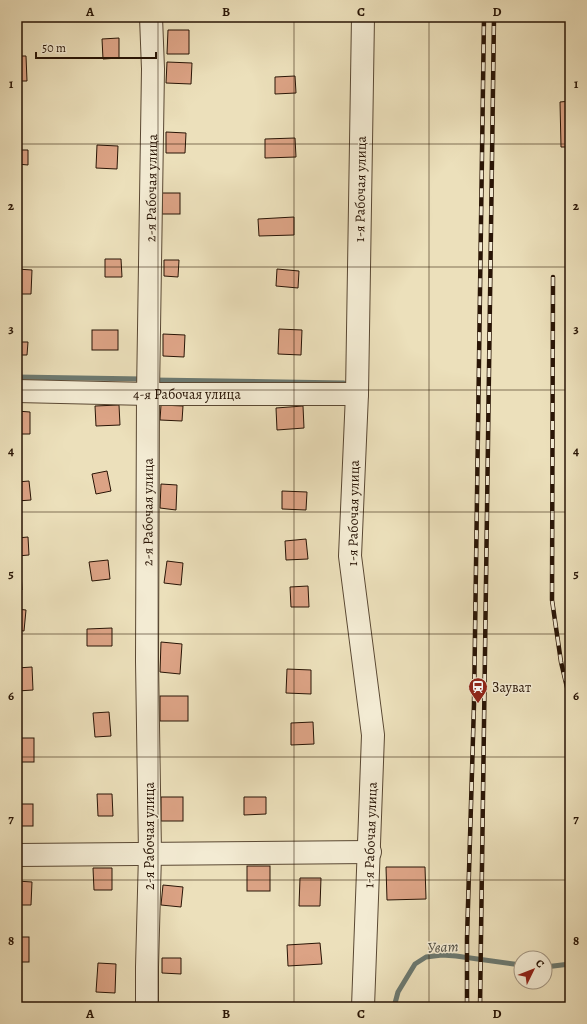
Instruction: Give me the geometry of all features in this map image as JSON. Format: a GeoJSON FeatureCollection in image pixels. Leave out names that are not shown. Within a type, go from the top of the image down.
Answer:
{"type":"FeatureCollection","features":[{"type":"Feature","properties":{"kind":"street","name":"2-я Рабочая улица"},"geometry":{"type":"LineString","coordinates":[[147,1007],[150,854],[147,660],[148,394],[153,69],[151,17]]}},
{"type":"Feature","properties":{"kind":"street","name":"1-я Рабочая улица"},"geometry":{"type":"LineString","coordinates":[[363,17],[357,394],[350,556],[373,735],[370,852],[363,1007]]}},
{"type":"Feature","properties":{"kind":"street","name":"4-я Рабочая улица"},"geometry":{"type":"LineString","coordinates":[[17,392],[148,394],[357,394]]}},
{"type":"Feature","properties":{"kind":"street"},"geometry":{"type":"LineString","coordinates":[[17,855],[370,852]]}},
{"type":"Feature","properties":{"kind":"building"},"geometry":{"type":"Polygon","coordinates":[[[168,30],[189,30],[189,54],[167,54],[168,30]]]}},
{"type":"Feature","properties":{"kind":"building"},"geometry":{"type":"Polygon","coordinates":[[[119,38],[119,58],[103,59],[102,39],[119,38]]]}},
{"type":"Feature","properties":{"kind":"building"},"geometry":{"type":"Polygon","coordinates":[[[17,56],[26,56],[27,81],[17,81],[17,56]]]}},
{"type":"Feature","properties":{"kind":"building"},"geometry":{"type":"Polygon","coordinates":[[[167,62],[192,63],[191,84],[166,83],[167,62]]]}},
{"type":"Feature","properties":{"kind":"building"},"geometry":{"type":"Polygon","coordinates":[[[295,76],[296,93],[275,94],[275,77],[295,76]]]}},
{"type":"Feature","properties":{"kind":"building"},"geometry":{"type":"Polygon","coordinates":[[[570,101],[570,147],[561,147],[560,102],[570,101]]]}},
{"type":"Feature","properties":{"kind":"building"},"geometry":{"type":"Polygon","coordinates":[[[166,132],[186,133],[185,153],[166,153],[166,132]]]}},
{"type":"Feature","properties":{"kind":"building"},"geometry":{"type":"Polygon","coordinates":[[[295,138],[296,157],[265,158],[265,139],[295,138]]]}},
{"type":"Feature","properties":{"kind":"building"},"geometry":{"type":"Polygon","coordinates":[[[97,145],[118,146],[117,169],[96,168],[97,145]]]}},
{"type":"Feature","properties":{"kind":"building"},"geometry":{"type":"Polygon","coordinates":[[[17,150],[28,150],[28,165],[17,164],[17,150]]]}},
{"type":"Feature","properties":{"kind":"building"},"geometry":{"type":"Polygon","coordinates":[[[162,193],[180,193],[180,214],[162,214],[162,193]]]}},
{"type":"Feature","properties":{"kind":"building"},"geometry":{"type":"Polygon","coordinates":[[[294,217],[294,235],[259,236],[258,219],[294,217]]]}},
{"type":"Feature","properties":{"kind":"building"},"geometry":{"type":"Polygon","coordinates":[[[105,259],[121,259],[122,277],[105,277],[105,259]]]}},
{"type":"Feature","properties":{"kind":"building"},"geometry":{"type":"Polygon","coordinates":[[[164,260],[179,260],[178,277],[164,276],[164,260]]]}},
{"type":"Feature","properties":{"kind":"building"},"geometry":{"type":"Polygon","coordinates":[[[17,269],[32,270],[31,294],[17,294],[17,269]]]}},
{"type":"Feature","properties":{"kind":"building"},"geometry":{"type":"Polygon","coordinates":[[[277,269],[299,271],[298,288],[276,286],[277,269]]]}},
{"type":"Feature","properties":{"kind":"building"},"geometry":{"type":"Polygon","coordinates":[[[279,329],[302,330],[301,355],[278,354],[279,329]]]}},
{"type":"Feature","properties":{"kind":"building"},"geometry":{"type":"Polygon","coordinates":[[[92,330],[118,330],[118,350],[92,350],[92,330]]]}},
{"type":"Feature","properties":{"kind":"building"},"geometry":{"type":"Polygon","coordinates":[[[163,334],[185,335],[184,357],[163,356],[163,334]]]}},
{"type":"Feature","properties":{"kind":"building"},"geometry":{"type":"Polygon","coordinates":[[[17,342],[28,342],[27,355],[17,355],[17,342]]]}},
{"type":"Feature","properties":{"kind":"building"},"geometry":{"type":"Polygon","coordinates":[[[119,405],[120,425],[96,426],[95,406],[119,405]]]}},
{"type":"Feature","properties":{"kind":"building"},"geometry":{"type":"Polygon","coordinates":[[[161,405],[183,406],[182,421],[160,420],[161,405]]]}},
{"type":"Feature","properties":{"kind":"building"},"geometry":{"type":"Polygon","coordinates":[[[303,406],[304,428],[277,430],[276,408],[303,406]]]}},
{"type":"Feature","properties":{"kind":"building"},"geometry":{"type":"Polygon","coordinates":[[[17,411],[30,412],[30,434],[17,434],[17,411]]]}},
{"type":"Feature","properties":{"kind":"building"},"geometry":{"type":"Polygon","coordinates":[[[107,471],[111,491],[96,494],[92,474],[107,471]]]}},
{"type":"Feature","properties":{"kind":"building"},"geometry":{"type":"Polygon","coordinates":[[[29,481],[31,500],[17,501],[17,482],[29,481]]]}},
{"type":"Feature","properties":{"kind":"building"},"geometry":{"type":"Polygon","coordinates":[[[161,484],[177,485],[176,510],[160,508],[161,484]]]}},
{"type":"Feature","properties":{"kind":"building"},"geometry":{"type":"Polygon","coordinates":[[[282,491],[307,492],[306,510],[282,509],[282,491]]]}},
{"type":"Feature","properties":{"kind":"building"},"geometry":{"type":"Polygon","coordinates":[[[28,537],[29,555],[17,556],[17,538],[28,537]]]}},
{"type":"Feature","properties":{"kind":"building"},"geometry":{"type":"Polygon","coordinates":[[[306,539],[308,559],[286,560],[285,541],[306,539]]]}},
{"type":"Feature","properties":{"kind":"building"},"geometry":{"type":"Polygon","coordinates":[[[108,560],[110,579],[92,581],[89,562],[108,560]]]}},
{"type":"Feature","properties":{"kind":"building"},"geometry":{"type":"Polygon","coordinates":[[[167,561],[183,563],[181,585],[164,583],[167,561]]]}},
{"type":"Feature","properties":{"kind":"building"},"geometry":{"type":"Polygon","coordinates":[[[17,570],[21,570],[22,590],[17,590],[17,570]]]}},
{"type":"Feature","properties":{"kind":"building"},"geometry":{"type":"Polygon","coordinates":[[[308,586],[309,607],[291,607],[290,587],[308,586]]]}},
{"type":"Feature","properties":{"kind":"building"},"geometry":{"type":"Polygon","coordinates":[[[17,609],[26,610],[24,631],[17,630],[17,609]]]}},
{"type":"Feature","properties":{"kind":"building"},"geometry":{"type":"Polygon","coordinates":[[[112,628],[112,646],[87,646],[87,629],[112,628]]]}},
{"type":"Feature","properties":{"kind":"building"},"geometry":{"type":"Polygon","coordinates":[[[161,642],[182,644],[180,674],[160,672],[161,642]]]}},
{"type":"Feature","properties":{"kind":"building"},"geometry":{"type":"Polygon","coordinates":[[[32,667],[33,690],[17,691],[17,668],[32,667]]]}},
{"type":"Feature","properties":{"kind":"building"},"geometry":{"type":"Polygon","coordinates":[[[287,669],[311,670],[311,694],[286,693],[287,669]]]}},
{"type":"Feature","properties":{"kind":"building"},"geometry":{"type":"Polygon","coordinates":[[[160,696],[188,696],[188,721],[160,721],[160,696]]]}},
{"type":"Feature","properties":{"kind":"building"},"geometry":{"type":"Polygon","coordinates":[[[109,712],[111,736],[95,737],[93,713],[109,712]]]}},
{"type":"Feature","properties":{"kind":"building"},"geometry":{"type":"Polygon","coordinates":[[[313,722],[314,744],[291,745],[291,723],[313,722]]]}},
{"type":"Feature","properties":{"kind":"building"},"geometry":{"type":"Polygon","coordinates":[[[17,738],[34,738],[34,762],[17,762],[17,738]]]}},
{"type":"Feature","properties":{"kind":"building"},"geometry":{"type":"Polygon","coordinates":[[[97,794],[112,794],[113,816],[98,816],[97,794]]]}},
{"type":"Feature","properties":{"kind":"building"},"geometry":{"type":"Polygon","coordinates":[[[161,797],[183,797],[183,821],[161,821],[161,797]]]}},
{"type":"Feature","properties":{"kind":"building"},"geometry":{"type":"Polygon","coordinates":[[[244,797],[266,797],[266,814],[244,815],[244,797]]]}},
{"type":"Feature","properties":{"kind":"building"},"geometry":{"type":"Polygon","coordinates":[[[17,804],[33,804],[33,826],[17,826],[17,804]]]}},
{"type":"Feature","properties":{"kind":"building"},"geometry":{"type":"Polygon","coordinates":[[[247,866],[270,866],[270,891],[247,891],[247,866]]]}},
{"type":"Feature","properties":{"kind":"building"},"geometry":{"type":"Polygon","coordinates":[[[386,867],[425,867],[426,899],[387,900],[386,867]]]}},
{"type":"Feature","properties":{"kind":"building"},"geometry":{"type":"Polygon","coordinates":[[[93,868],[112,868],[112,890],[94,890],[93,868]]]}},
{"type":"Feature","properties":{"kind":"building"},"geometry":{"type":"Polygon","coordinates":[[[300,878],[321,878],[320,906],[299,906],[300,878]]]}},
{"type":"Feature","properties":{"kind":"building"},"geometry":{"type":"Polygon","coordinates":[[[17,881],[32,882],[31,905],[17,905],[17,881]]]}},
{"type":"Feature","properties":{"kind":"building"},"geometry":{"type":"Polygon","coordinates":[[[163,885],[183,887],[181,907],[161,905],[163,885]]]}},
{"type":"Feature","properties":{"kind":"building"},"geometry":{"type":"Polygon","coordinates":[[[17,937],[29,937],[29,962],[17,962],[17,937]]]}},
{"type":"Feature","properties":{"kind":"building"},"geometry":{"type":"Polygon","coordinates":[[[320,943],[322,964],[288,966],[287,945],[320,943]]]}},
{"type":"Feature","properties":{"kind":"building"},"geometry":{"type":"Polygon","coordinates":[[[162,958],[181,958],[181,974],[162,973],[162,958]]]}},
{"type":"Feature","properties":{"kind":"building"},"geometry":{"type":"Polygon","coordinates":[[[98,963],[116,964],[115,993],[96,992],[98,963]]]}},
{"type":"Feature","properties":{"kind":"building"},"geometry":{"type":"Polygon","coordinates":[[[320,1006],[320,1007],[300,1007],[320,1006]]]}},
{"type":"Feature","properties":{"kind":"waterway"},"geometry":{"type":"LineString","coordinates":[[17,377],[143,379]]}},
{"type":"Feature","properties":{"kind":"waterway"},"geometry":{"type":"LineString","coordinates":[[153,380],[344,383]]}},
{"type":"Feature","properties":{"kind":"waterway","name":"Уват"},"geometry":{"type":"LineString","coordinates":[[394,1007],[398,992],[415,964],[426,957],[442,955],[456,956],[513,964]]}},
{"type":"Feature","properties":{"kind":"waterway","name":"Уват"},"geometry":{"type":"LineString","coordinates":[[553,966],[570,964]]}},
{"type":"Feature","properties":{"kind":"railway"},"geometry":{"type":"LineString","coordinates":[[467,1007],[467,939],[474,704],[484,17]]}},
{"type":"Feature","properties":{"kind":"railway"},"geometry":{"type":"LineString","coordinates":[[480,1007],[494,17]]}},
{"type":"Feature","properties":{"kind":"railway"},"geometry":{"type":"LineString","coordinates":[[553,277],[552,600],[561,662],[570,700]]}},
{"type":"Feature","properties":{"kind":"place","name":"Зауват"},"geometry":{"type":"Point","coordinates":[478,704]}}]}
